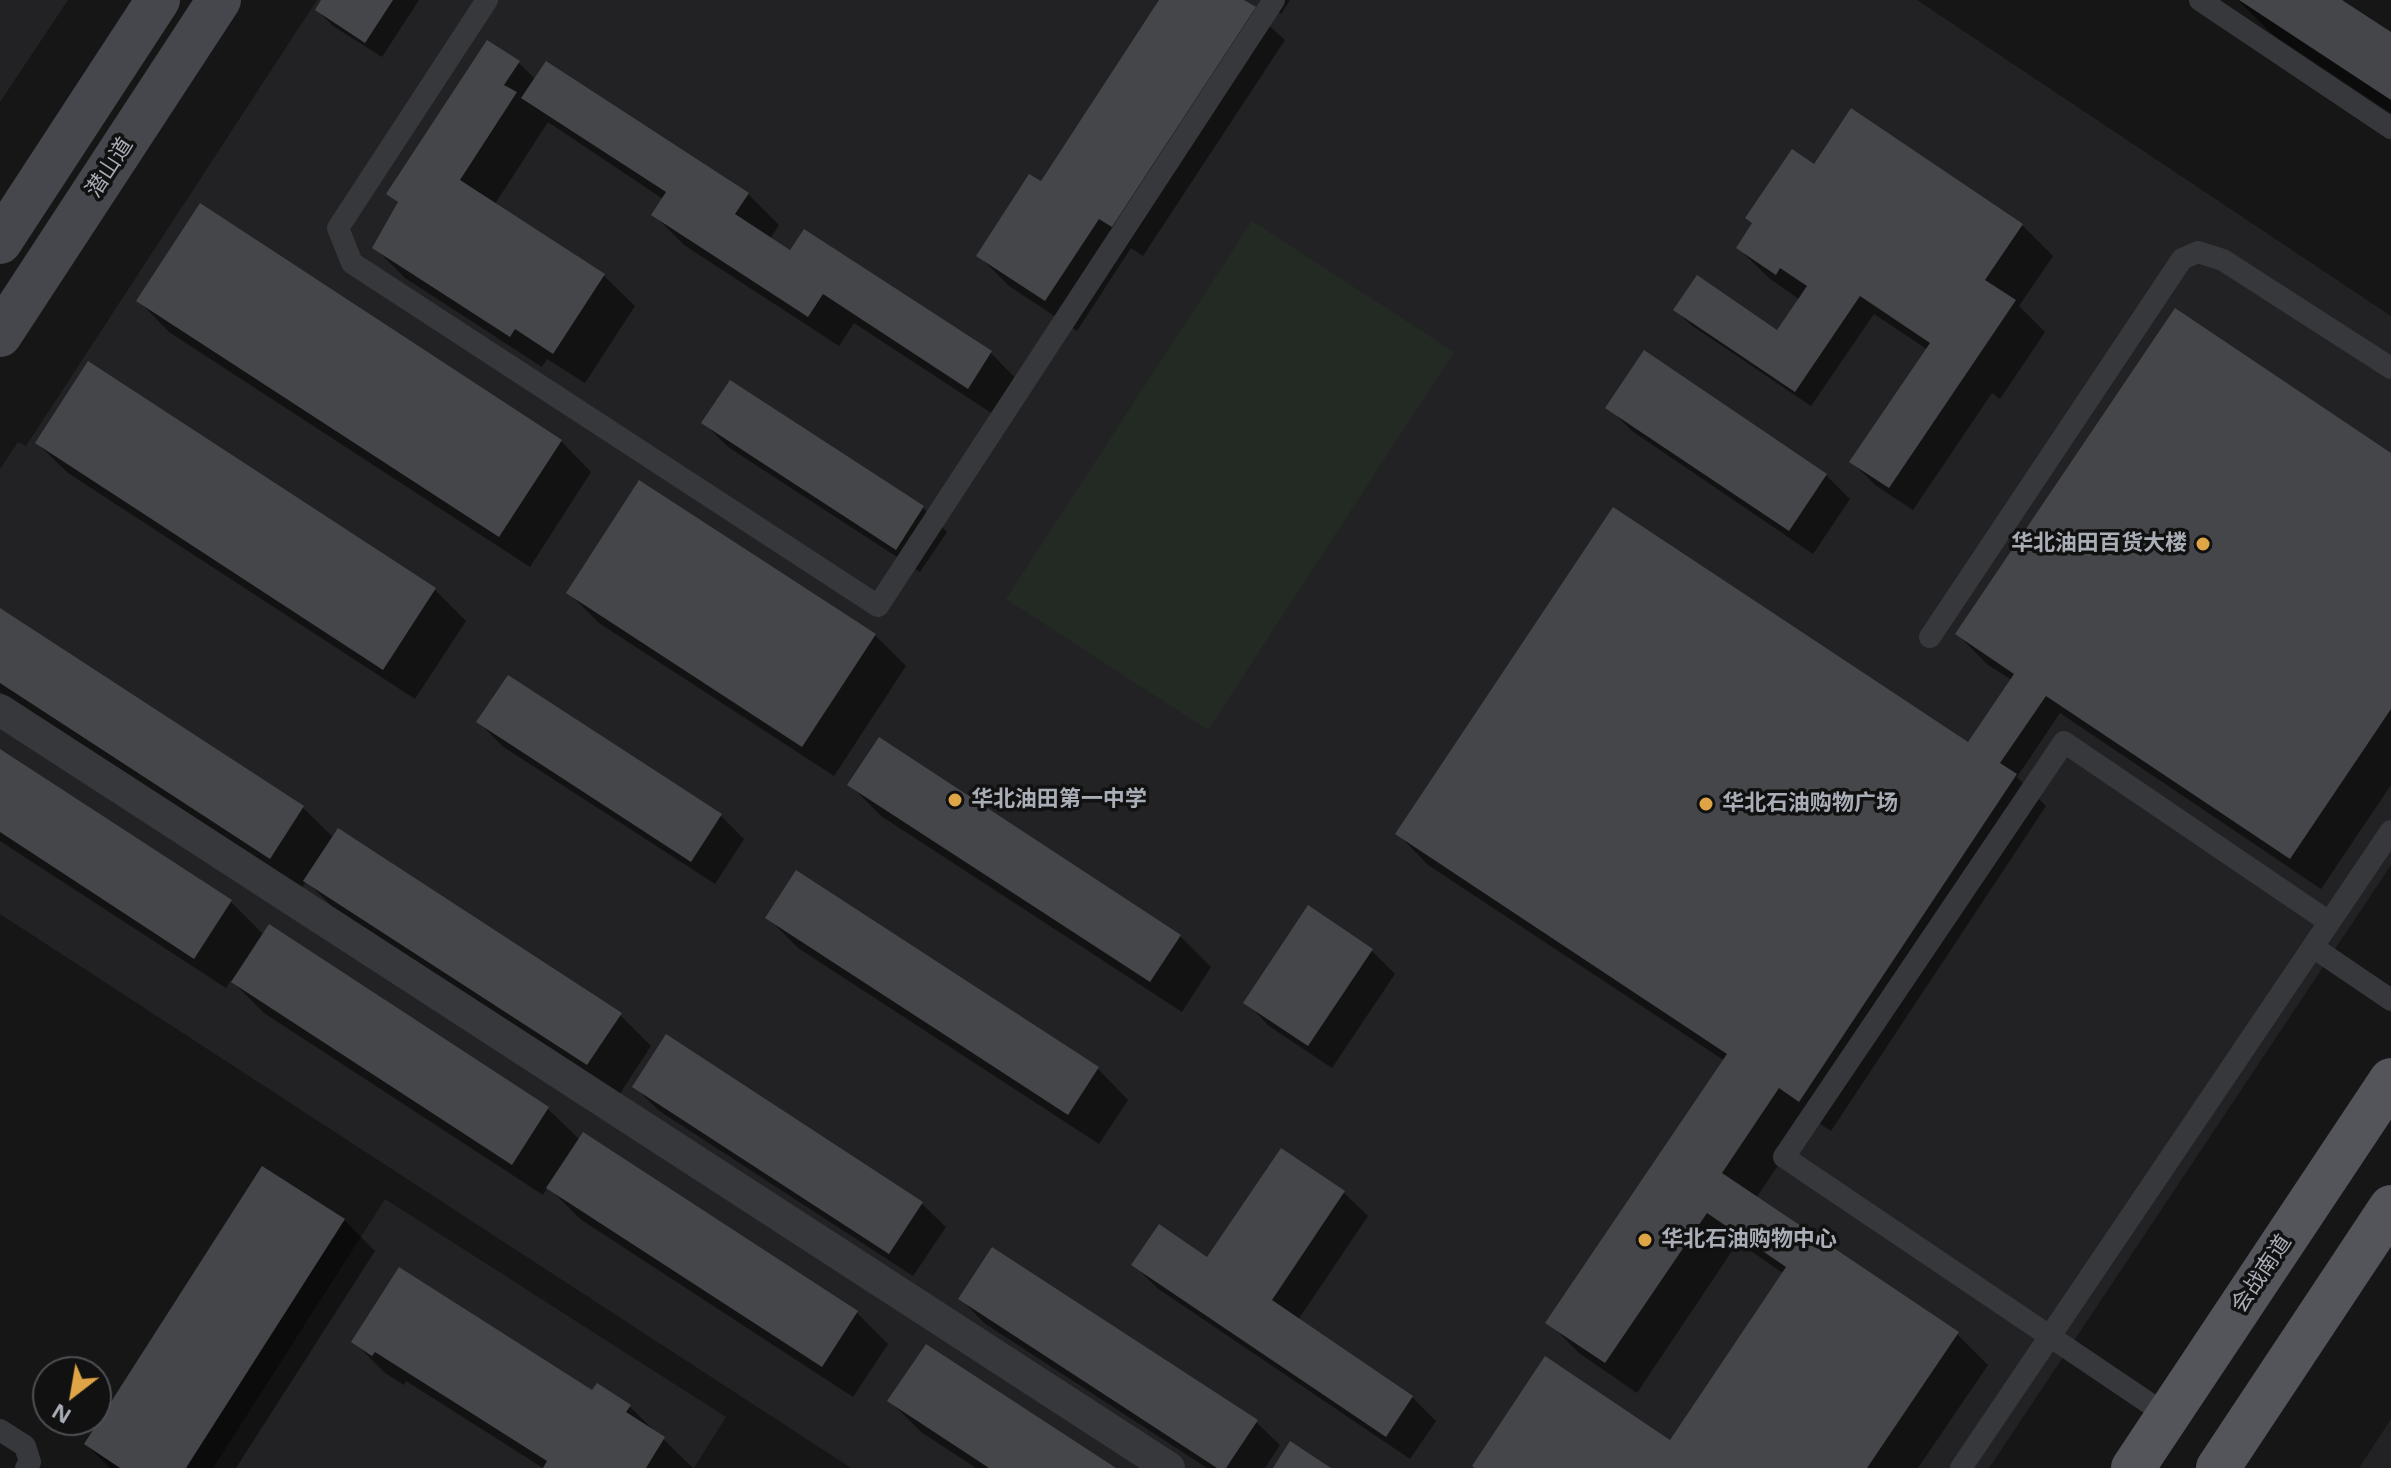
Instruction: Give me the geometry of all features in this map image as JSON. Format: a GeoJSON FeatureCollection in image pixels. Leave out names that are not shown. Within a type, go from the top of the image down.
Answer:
{"type":"FeatureCollection","features":[{"type":"Feature","properties":{"kind":"main road"},"geometry":{"type":"LineString","coordinates":[[0,242],[158,0]]}},
{"type":"Feature","properties":{"kind":"main road","name":"潜山道"},"geometry":{"type":"LineString","coordinates":[[0,335],[219,0]]}},
{"type":"Feature","properties":{"kind":"main road","name":"会战南道"},"geometry":{"type":"LineString","coordinates":[[2133,1468],[2391,1080]]}},
{"type":"Feature","properties":{"kind":"main road"},"geometry":{"type":"LineString","coordinates":[[2218,1468],[2391,1207]]}},
{"type":"Feature","properties":{"kind":"street"},"geometry":{"type":"LineString","coordinates":[[0,710],[1169,1468]]}},
{"type":"Feature","properties":{"kind":"lane"},"geometry":{"type":"LineString","coordinates":[[487,0],[338,228],[352,263],[878,606],[1274,0]]}},
{"type":"Feature","properties":{"kind":"lane"},"geometry":{"type":"LineString","coordinates":[[2200,0],[2391,128]]}},
{"type":"Feature","properties":{"kind":"lane"},"geometry":{"type":"LineString","coordinates":[[1930,637],[2182,259],[2198,252],[2223,260],[2391,368]]}},
{"type":"Feature","properties":{"kind":"lane"},"geometry":{"type":"LineString","coordinates":[[2168,1416],[1784,1157],[2064,742],[2329,922]]}},
{"type":"Feature","properties":{"kind":"lane"},"geometry":{"type":"LineString","coordinates":[[1961,1468],[2391,831]]}},
{"type":"Feature","properties":{"kind":"lane"},"geometry":{"type":"LineString","coordinates":[[2313,947],[2391,1000]]}},
{"type":"Feature","properties":{"kind":"lane"},"geometry":{"type":"LineString","coordinates":[[0,1430],[25,1446],[30,1462],[26,1468]]}},
{"type":"Feature","properties":{"kind":"shaded area"},"geometry":{"type":"Polygon","coordinates":[[[0,0],[68,0],[0,102],[0,0]]]}},
{"type":"Feature","properties":{"kind":"shaded area"},"geometry":{"type":"Polygon","coordinates":[[[317,0],[1917,0],[2391,316],[2391,865],[1989,1468],[851,1468],[0,914],[0,469],[18,442],[26,446],[317,0]]]}},
{"type":"Feature","properties":{"kind":"shaded area"},"geometry":{"type":"Polygon","coordinates":[[[1252,221],[1454,352],[1208,730],[1006,599],[1252,221]]]}},
{"type":"Feature","properties":{"kind":"shaded area"},"geometry":{"type":"Polygon","coordinates":[[[385,1199],[726,1417],[694,1468],[213,1468],[385,1199]]]}},
{"type":"Feature","properties":{"kind":"shaded area"},"geometry":{"type":"Polygon","coordinates":[[[2391,1419],[2391,1468],[2359,1468],[2391,1419]]]}},
{"type":"Feature","properties":{"kind":"building"},"geometry":{"type":"Polygon","coordinates":[[[321,0],[393,0],[365,43],[315,10],[321,0]]]}},
{"type":"Feature","properties":{"kind":"building"},"geometry":{"type":"Polygon","coordinates":[[[1159,0],[1244,0],[1256,7],[1112,227],[1099,219],[1045,301],[976,256],[1029,174],[1041,181],[1159,0]]]}},
{"type":"Feature","properties":{"kind":"building"},"geometry":{"type":"Polygon","coordinates":[[[2239,0],[2342,0],[2391,32],[2391,100],[2239,0]]]}},
{"type":"Feature","properties":{"kind":"building"},"geometry":{"type":"Polygon","coordinates":[[[487,40],[520,61],[504,85],[517,92],[460,180],[605,274],[553,354],[515,329],[510,337],[372,248],[398,202],[386,194],[487,40]]]}},
{"type":"Feature","properties":{"kind":"building"},"geometry":{"type":"Polygon","coordinates":[[[546,61],[749,193],[735,214],[790,250],[804,229],[992,351],[968,389],[823,294],[808,317],[651,215],[666,192],[521,98],[546,61]]]}},
{"type":"Feature","properties":{"kind":"building"},"geometry":{"type":"Polygon","coordinates":[[[1851,108],[2023,224],[1985,280],[2016,300],[1889,488],[1849,462],[1930,343],[1860,296],[1795,392],[1673,310],[1697,275],[1777,330],[1807,286],[1780,268],[1776,275],[1736,248],[1752,223],[1745,218],[1792,149],[1814,164],[1851,108]]]}},
{"type":"Feature","properties":{"kind":"building"},"geometry":{"type":"Polygon","coordinates":[[[200,203],[562,440],[499,537],[136,301],[200,203]]]}},
{"type":"Feature","properties":{"kind":"building"},"geometry":{"type":"Polygon","coordinates":[[[2175,308],[2391,453],[2391,709],[2290,859],[2046,696],[2000,763],[2017,774],[1799,1102],[1779,1088],[1722,1173],[1959,1332],[1867,1468],[1475,1468],[1472,1466],[1545,1356],[1670,1440],[1786,1267],[1707,1213],[1605,1363],[1545,1323],[1727,1054],[1395,834],[1613,507],[1968,742],[2014,674],[1955,634],[2175,308]]]}},
{"type":"Feature","properties":{"kind":"building"},"geometry":{"type":"Polygon","coordinates":[[[1644,350],[1827,474],[1789,531],[1605,408],[1644,350]]]}},
{"type":"Feature","properties":{"kind":"building"},"geometry":{"type":"Polygon","coordinates":[[[88,361],[436,588],[383,670],[35,443],[88,361]]]}},
{"type":"Feature","properties":{"kind":"building"},"geometry":{"type":"Polygon","coordinates":[[[730,380],[924,506],[896,550],[701,423],[730,380]]]}},
{"type":"Feature","properties":{"kind":"building"},"geometry":{"type":"Polygon","coordinates":[[[639,480],[876,634],[802,747],[566,593],[639,480]]]}},
{"type":"Feature","properties":{"kind":"building"},"geometry":{"type":"Polygon","coordinates":[[[0,608],[304,806],[270,859],[0,683],[0,608]]]}},
{"type":"Feature","properties":{"kind":"building"},"geometry":{"type":"Polygon","coordinates":[[[508,675],[722,814],[691,862],[476,722],[508,675]]]}},
{"type":"Feature","properties":{"kind":"building"},"geometry":{"type":"Polygon","coordinates":[[[879,737],[1181,935],[1150,982],[847,785],[879,737]]]}},
{"type":"Feature","properties":{"kind":"building"},"geometry":{"type":"Polygon","coordinates":[[[0,749],[232,900],[194,959],[0,832],[0,749]]]}},
{"type":"Feature","properties":{"kind":"building"},"geometry":{"type":"Polygon","coordinates":[[[338,828],[622,1013],[587,1065],[303,881],[338,828]]]}},
{"type":"Feature","properties":{"kind":"building"},"geometry":{"type":"Polygon","coordinates":[[[796,870],[1099,1067],[1068,1115],[765,918],[796,870]]]}},
{"type":"Feature","properties":{"kind":"building"},"geometry":{"type":"Polygon","coordinates":[[[1308,905],[1373,949],[1308,1046],[1243,1003],[1308,905]]]}},
{"type":"Feature","properties":{"kind":"building"},"geometry":{"type":"Polygon","coordinates":[[[269,924],[549,1107],[512,1165],[231,982],[269,924]]]}},
{"type":"Feature","properties":{"kind":"building"},"geometry":{"type":"Polygon","coordinates":[[[666,1034],[923,1202],[889,1254],[632,1087],[666,1034]]]}},
{"type":"Feature","properties":{"kind":"building"},"geometry":{"type":"Polygon","coordinates":[[[583,1132],[858,1311],[822,1367],[546,1188],[583,1132]]]}},
{"type":"Feature","properties":{"kind":"building"},"geometry":{"type":"Polygon","coordinates":[[[1281,1148],[1345,1191],[1272,1300],[1413,1396],[1386,1437],[1131,1265],[1159,1224],[1207,1257],[1281,1148]]]}},
{"type":"Feature","properties":{"kind":"building"},"geometry":{"type":"Polygon","coordinates":[[[262,1166],[345,1219],[186,1468],[120,1468],[84,1444],[89,1436],[112,1436],[112,1400],[262,1166]]]}},
{"type":"Feature","properties":{"kind":"building"},"geometry":{"type":"Polygon","coordinates":[[[992,1247],[1258,1420],[1226,1468],[1217,1468],[958,1299],[992,1247]]]}},
{"type":"Feature","properties":{"kind":"building"},"geometry":{"type":"Polygon","coordinates":[[[399,1267],[592,1390],[597,1383],[631,1405],[626,1412],[665,1437],[646,1468],[543,1468],[547,1461],[375,1352],[372,1356],[351,1342],[399,1267]]]}},
{"type":"Feature","properties":{"kind":"building"},"geometry":{"type":"Polygon","coordinates":[[[926,1344],[1116,1468],[989,1468],[887,1401],[926,1344]]]}},
{"type":"Feature","properties":{"kind":"building"},"geometry":{"type":"Polygon","coordinates":[[[1290,1441],[1331,1468],[1273,1468],[1290,1441]]]}},
{"type":"Feature","properties":{"kind":"place","name":"华北油田百货大楼"},"geometry":{"type":"Point","coordinates":[2203,544]}},
{"type":"Feature","properties":{"kind":"place","name":"华北油田第一中学"},"geometry":{"type":"Point","coordinates":[955,800]}},
{"type":"Feature","properties":{"kind":"place","name":"华北石油购物广场"},"geometry":{"type":"Point","coordinates":[1706,804]}},
{"type":"Feature","properties":{"kind":"place","name":"华北石油购物中心"},"geometry":{"type":"Point","coordinates":[1645,1240]}}]}
